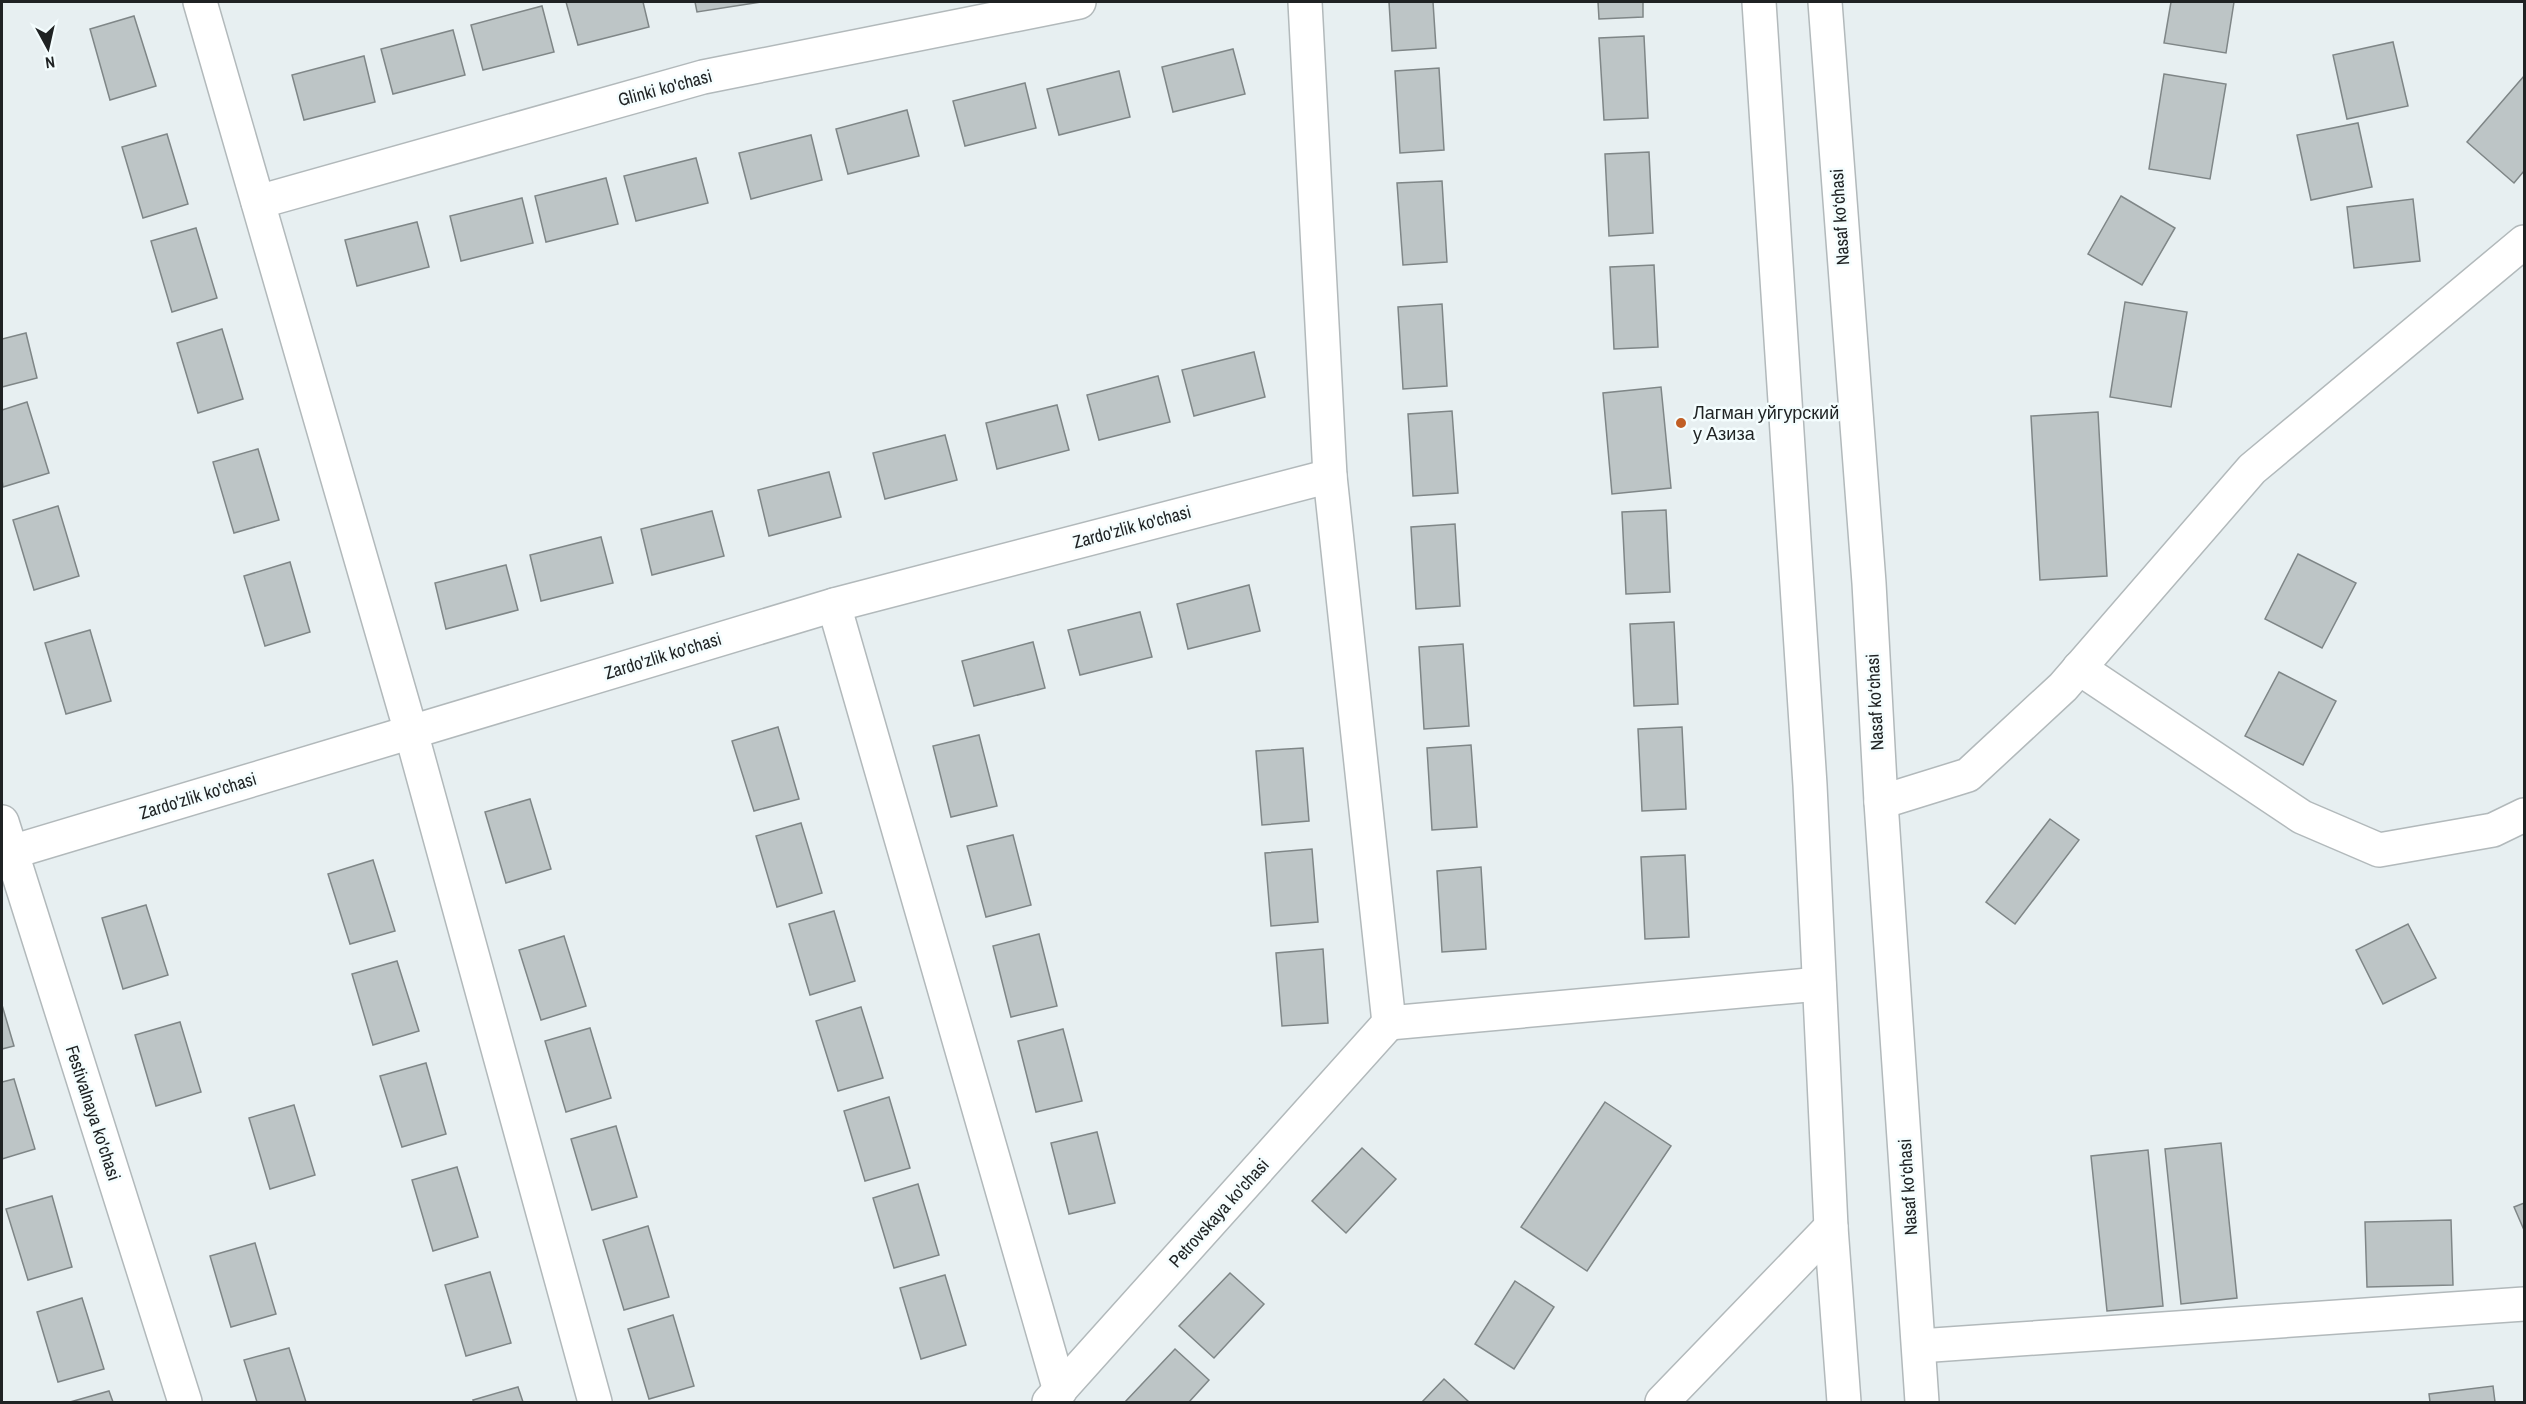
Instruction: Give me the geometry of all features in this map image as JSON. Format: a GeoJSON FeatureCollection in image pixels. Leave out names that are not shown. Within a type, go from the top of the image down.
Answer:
{"type":"FeatureCollection","features":[{"type":"Feature","properties":{"kind":"street"},"geometry":{"type":"LineString","coordinates":[[200,2],[411,732],[595,1402]]}},
{"type":"Feature","properties":{"kind":"street","name":"Glinki ko'chasi"},"geometry":{"type":"LineString","coordinates":[[258,202],[703,77],[1079,2]]}},
{"type":"Feature","properties":{"kind":"street"},"geometry":{"type":"LineString","coordinates":[[1305,2],[1330,476],[1389,1023],[1819,984]]}},
{"type":"Feature","properties":{"kind":"street"},"geometry":{"type":"LineString","coordinates":[[1759,2],[1810,785],[1830,1227],[1844,1402]]}},
{"type":"Feature","properties":{"kind":"street","name":"Nasaf ko‘chasi"},"geometry":{"type":"LineString","coordinates":[[1825,2],[1869,583],[1881,802],[1922,1402]]}},
{"type":"Feature","properties":{"kind":"street"},"geometry":{"type":"LineString","coordinates":[[1881,802],[1968,775],[2063,687],[2252,469],[2524,242]]}},
{"type":"Feature","properties":{"kind":"street","name":"Zardo'zlik ko'chasi"},"geometry":{"type":"LineString","coordinates":[[6,854],[834,604],[1330,476]]}},
{"type":"Feature","properties":{"kind":"street"},"geometry":{"type":"LineString","coordinates":[[834,604],[1055,1397]]}},
{"type":"Feature","properties":{"kind":"street"},"geometry":{"type":"LineString","coordinates":[[2079,668],[2302,817],[2379,850],[2493,830],[2524,814]]}},
{"type":"Feature","properties":{"kind":"street","name":"Festivalnaya ko'chasi"},"geometry":{"type":"LineString","coordinates":[[2,822],[6,854],[185,1402]]}},
{"type":"Feature","properties":{"kind":"street","name":"Petrovskaya ko'chasi"},"geometry":{"type":"LineString","coordinates":[[1055,1397],[1389,1023]]}},
{"type":"Feature","properties":{"kind":"street"},"geometry":{"type":"LineString","coordinates":[[1662,1402],[1830,1227]]}},
{"type":"Feature","properties":{"kind":"street"},"geometry":{"type":"LineString","coordinates":[[1919,1346],[2524,1304]]}},
{"type":"Feature","properties":{"kind":"building"},"geometry":{"type":"Polygon","coordinates":[[[566,2],[643,2],[649,27],[578,45],[566,2]]]}},
{"type":"Feature","properties":{"kind":"building"},"geometry":{"type":"Polygon","coordinates":[[[695,2],[761,2],[697,12],[695,2]]]}},
{"type":"Feature","properties":{"kind":"building"},"geometry":{"type":"Polygon","coordinates":[[[1389,2],[1433,2],[1436,48],[1392,51],[1389,2]]]}},
{"type":"Feature","properties":{"kind":"building"},"geometry":{"type":"Polygon","coordinates":[[[1598,2],[1643,2],[1643,17],[1599,19],[1598,2]]]}},
{"type":"Feature","properties":{"kind":"building"},"geometry":{"type":"Polygon","coordinates":[[[2171,2],[2234,2],[2226,53],[2164,43],[2171,2]]]}},
{"type":"Feature","properties":{"kind":"building"},"geometry":{"type":"Polygon","coordinates":[[[542,6],[554,52],[483,70],[471,25],[542,6]]]}},
{"type":"Feature","properties":{"kind":"building"},"geometry":{"type":"Polygon","coordinates":[[[134,16],[156,86],[110,100],[90,29],[134,16]]]}},
{"type":"Feature","properties":{"kind":"building"},"geometry":{"type":"Polygon","coordinates":[[[453,30],[465,75],[393,94],[381,49],[453,30]]]}},
{"type":"Feature","properties":{"kind":"building"},"geometry":{"type":"Polygon","coordinates":[[[1644,36],[1648,118],[1604,120],[1599,38],[1644,36]]]}},
{"type":"Feature","properties":{"kind":"building"},"geometry":{"type":"Polygon","coordinates":[[[2393,42],[2408,106],[2347,119],[2333,55],[2393,42]]]}},
{"type":"Feature","properties":{"kind":"building"},"geometry":{"type":"Polygon","coordinates":[[[1233,49],[1245,94],[1173,112],[1162,67],[1233,49]]]}},
{"type":"Feature","properties":{"kind":"building"},"geometry":{"type":"Polygon","coordinates":[[[364,56],[375,102],[304,120],[292,75],[364,56]]]}},
{"type":"Feature","properties":{"kind":"building"},"geometry":{"type":"Polygon","coordinates":[[[1439,68],[1444,150],[1400,153],[1395,71],[1439,68]]]}},
{"type":"Feature","properties":{"kind":"building"},"geometry":{"type":"Polygon","coordinates":[[[1119,71],[1130,117],[1059,135],[1047,89],[1119,71]]]}},
{"type":"Feature","properties":{"kind":"building"},"geometry":{"type":"Polygon","coordinates":[[[2164,74],[2226,84],[2210,179],[2149,169],[2164,74]]]}},
{"type":"Feature","properties":{"kind":"building"},"geometry":{"type":"Polygon","coordinates":[[[2524,76],[2524,171],[2514,183],[2467,142],[2524,76]]]}},
{"type":"Feature","properties":{"kind":"building"},"geometry":{"type":"Polygon","coordinates":[[[1025,83],[1036,128],[965,146],[953,101],[1025,83]]]}},
{"type":"Feature","properties":{"kind":"building"},"geometry":{"type":"Polygon","coordinates":[[[907,110],[919,156],[848,174],[836,129],[907,110]]]}},
{"type":"Feature","properties":{"kind":"building"},"geometry":{"type":"Polygon","coordinates":[[[2358,123],[2372,187],[2311,200],[2297,135],[2358,123]]]}},
{"type":"Feature","properties":{"kind":"building"},"geometry":{"type":"Polygon","coordinates":[[[167,134],[188,204],[143,218],[122,147],[167,134]]]}},
{"type":"Feature","properties":{"kind":"building"},"geometry":{"type":"Polygon","coordinates":[[[811,135],[822,180],[751,199],[739,153],[811,135]]]}},
{"type":"Feature","properties":{"kind":"building"},"geometry":{"type":"Polygon","coordinates":[[[1649,152],[1653,233],[1609,236],[1605,154],[1649,152]]]}},
{"type":"Feature","properties":{"kind":"building"},"geometry":{"type":"Polygon","coordinates":[[[696,158],[708,203],[636,221],[624,176],[696,158]]]}},
{"type":"Feature","properties":{"kind":"building"},"geometry":{"type":"Polygon","coordinates":[[[606,178],[618,224],[546,242],[535,196],[606,178]]]}},
{"type":"Feature","properties":{"kind":"building"},"geometry":{"type":"Polygon","coordinates":[[[1442,181],[1447,262],[1403,265],[1397,183],[1442,181]]]}},
{"type":"Feature","properties":{"kind":"building"},"geometry":{"type":"Polygon","coordinates":[[[2121,196],[2175,228],[2142,285],[2088,254],[2121,196]]]}},
{"type":"Feature","properties":{"kind":"building"},"geometry":{"type":"Polygon","coordinates":[[[522,198],[533,243],[461,261],[450,216],[522,198]]]}},
{"type":"Feature","properties":{"kind":"building"},"geometry":{"type":"Polygon","coordinates":[[[2413,199],[2420,261],[2354,268],[2347,207],[2413,199]]]}},
{"type":"Feature","properties":{"kind":"building"},"geometry":{"type":"Polygon","coordinates":[[[417,222],[429,267],[357,286],[345,240],[417,222]]]}},
{"type":"Feature","properties":{"kind":"building"},"geometry":{"type":"Polygon","coordinates":[[[196,228],[217,298],[172,312],[151,241],[196,228]]]}},
{"type":"Feature","properties":{"kind":"building"},"geometry":{"type":"Polygon","coordinates":[[[1654,265],[1658,347],[1614,349],[1610,267],[1654,265]]]}},
{"type":"Feature","properties":{"kind":"building"},"geometry":{"type":"Polygon","coordinates":[[[2125,302],[2187,312],[2171,407],[2110,397],[2125,302]]]}},
{"type":"Feature","properties":{"kind":"building"},"geometry":{"type":"Polygon","coordinates":[[[1442,304],[1447,386],[1403,389],[1398,307],[1442,304]]]}},
{"type":"Feature","properties":{"kind":"building"},"geometry":{"type":"Polygon","coordinates":[[[222,329],[243,399],[198,413],[177,343],[222,329]]]}},
{"type":"Feature","properties":{"kind":"building"},"geometry":{"type":"Polygon","coordinates":[[[26,333],[37,378],[2,387],[2,339],[26,333]]]}},
{"type":"Feature","properties":{"kind":"building"},"geometry":{"type":"Polygon","coordinates":[[[1254,352],[1265,397],[1194,416],[1182,370],[1254,352]]]}},
{"type":"Feature","properties":{"kind":"building"},"geometry":{"type":"Polygon","coordinates":[[[1158,376],[1170,422],[1099,440],[1087,395],[1158,376]]]}},
{"type":"Feature","properties":{"kind":"building"},"geometry":{"type":"Polygon","coordinates":[[[1661,387],[1671,488],[1612,494],[1603,393],[1661,387]]]}},
{"type":"Feature","properties":{"kind":"building"},"geometry":{"type":"Polygon","coordinates":[[[27,402],[49,473],[3,487],[2,410],[27,402]]]}},
{"type":"Feature","properties":{"kind":"building"},"geometry":{"type":"Polygon","coordinates":[[[1057,405],[1069,450],[997,469],[986,423],[1057,405]]]}},
{"type":"Feature","properties":{"kind":"building"},"geometry":{"type":"Polygon","coordinates":[[[1452,411],[1458,493],[1413,496],[1408,414],[1452,411]]]}},
{"type":"Feature","properties":{"kind":"building"},"geometry":{"type":"Polygon","coordinates":[[[2098,412],[2107,576],[2040,580],[2031,416],[2098,412]]]}},
{"type":"Feature","properties":{"kind":"building"},"geometry":{"type":"Polygon","coordinates":[[[945,435],[957,480],[885,499],[873,453],[945,435]]]}},
{"type":"Feature","properties":{"kind":"building"},"geometry":{"type":"Polygon","coordinates":[[[258,449],[279,520],[234,533],[213,462],[258,449]]]}},
{"type":"Feature","properties":{"kind":"building"},"geometry":{"type":"Polygon","coordinates":[[[829,472],[841,517],[769,536],[758,490],[829,472]]]}},
{"type":"Feature","properties":{"kind":"building"},"geometry":{"type":"Polygon","coordinates":[[[58,506],[79,576],[34,590],[13,520],[58,506]]]}},
{"type":"Feature","properties":{"kind":"building"},"geometry":{"type":"Polygon","coordinates":[[[1666,510],[1670,592],[1626,594],[1622,512],[1666,510]]]}},
{"type":"Feature","properties":{"kind":"building"},"geometry":{"type":"Polygon","coordinates":[[[712,511],[724,556],[652,575],[641,529],[712,511]]]}},
{"type":"Feature","properties":{"kind":"building"},"geometry":{"type":"Polygon","coordinates":[[[1455,524],[1460,606],[1416,609],[1411,527],[1455,524]]]}},
{"type":"Feature","properties":{"kind":"building"},"geometry":{"type":"Polygon","coordinates":[[[601,537],[613,583],[541,601],[530,555],[601,537]]]}},
{"type":"Feature","properties":{"kind":"building"},"geometry":{"type":"Polygon","coordinates":[[[2298,554],[2356,583],[2322,648],[2265,619],[2298,554]]]}},
{"type":"Feature","properties":{"kind":"building"},"geometry":{"type":"Polygon","coordinates":[[[290,562],[310,632],[265,646],[244,576],[290,562]]]}},
{"type":"Feature","properties":{"kind":"building"},"geometry":{"type":"Polygon","coordinates":[[[506,565],[518,610],[446,629],[435,583],[506,565]]]}},
{"type":"Feature","properties":{"kind":"building"},"geometry":{"type":"Polygon","coordinates":[[[1249,585],[1260,631],[1188,649],[1177,604],[1249,585]]]}},
{"type":"Feature","properties":{"kind":"building"},"geometry":{"type":"Polygon","coordinates":[[[1140,612],[1152,657],[1080,675],[1068,630],[1140,612]]]}},
{"type":"Feature","properties":{"kind":"building"},"geometry":{"type":"Polygon","coordinates":[[[1674,622],[1678,704],[1634,706],[1630,624],[1674,622]]]}},
{"type":"Feature","properties":{"kind":"building"},"geometry":{"type":"Polygon","coordinates":[[[90,630],[111,701],[66,714],[45,643],[90,630]]]}},
{"type":"Feature","properties":{"kind":"building"},"geometry":{"type":"Polygon","coordinates":[[[1033,642],[1045,688],[974,706],[962,661],[1033,642]]]}},
{"type":"Feature","properties":{"kind":"building"},"geometry":{"type":"Polygon","coordinates":[[[1463,644],[1469,726],[1424,729],[1419,647],[1463,644]]]}},
{"type":"Feature","properties":{"kind":"building"},"geometry":{"type":"Polygon","coordinates":[[[2279,672],[2336,701],[2303,765],[2245,736],[2279,672]]]}},
{"type":"Feature","properties":{"kind":"building"},"geometry":{"type":"Polygon","coordinates":[[[778,727],[799,799],[754,811],[732,741],[778,727]]]}},
{"type":"Feature","properties":{"kind":"building"},"geometry":{"type":"Polygon","coordinates":[[[1682,727],[1686,809],[1642,811],[1638,729],[1682,727]]]}},
{"type":"Feature","properties":{"kind":"building"},"geometry":{"type":"Polygon","coordinates":[[[979,735],[997,806],[951,817],[933,746],[979,735]]]}},
{"type":"Feature","properties":{"kind":"building"},"geometry":{"type":"Polygon","coordinates":[[[1471,745],[1477,827],[1432,830],[1427,748],[1471,745]]]}},
{"type":"Feature","properties":{"kind":"building"},"geometry":{"type":"Polygon","coordinates":[[[1303,748],[1309,821],[1262,825],[1256,751],[1303,748]]]}},
{"type":"Feature","properties":{"kind":"building"},"geometry":{"type":"Polygon","coordinates":[[[530,799],[551,869],[506,883],[485,812],[530,799]]]}},
{"type":"Feature","properties":{"kind":"building"},"geometry":{"type":"Polygon","coordinates":[[[2050,819],[2079,840],[2015,924],[1986,902],[2050,819]]]}},
{"type":"Feature","properties":{"kind":"building"},"geometry":{"type":"Polygon","coordinates":[[[801,823],[822,893],[777,907],[756,836],[801,823]]]}},
{"type":"Feature","properties":{"kind":"building"},"geometry":{"type":"Polygon","coordinates":[[[1013,835],[1031,905],[986,917],[967,846],[1013,835]]]}},
{"type":"Feature","properties":{"kind":"building"},"geometry":{"type":"Polygon","coordinates":[[[1312,849],[1318,922],[1271,926],[1265,853],[1312,849]]]}},
{"type":"Feature","properties":{"kind":"building"},"geometry":{"type":"Polygon","coordinates":[[[1685,855],[1689,937],[1645,939],[1641,857],[1685,855]]]}},
{"type":"Feature","properties":{"kind":"building"},"geometry":{"type":"Polygon","coordinates":[[[373,860],[395,931],[350,944],[328,874],[373,860]]]}},
{"type":"Feature","properties":{"kind":"building"},"geometry":{"type":"Polygon","coordinates":[[[1481,867],[1486,949],[1442,952],[1437,871],[1481,867]]]}},
{"type":"Feature","properties":{"kind":"building"},"geometry":{"type":"Polygon","coordinates":[[[146,905],[168,975],[123,989],[102,918],[146,905]]]}},
{"type":"Feature","properties":{"kind":"building"},"geometry":{"type":"Polygon","coordinates":[[[834,911],[855,981],[810,995],[789,924],[834,911]]]}},
{"type":"Feature","properties":{"kind":"building"},"geometry":{"type":"Polygon","coordinates":[[[2408,924],[2436,978],[2383,1004],[2356,950],[2408,924]]]}},
{"type":"Feature","properties":{"kind":"building"},"geometry":{"type":"Polygon","coordinates":[[[1039,934],[1057,1006],[1011,1017],[993,946],[1039,934]]]}},
{"type":"Feature","properties":{"kind":"building"},"geometry":{"type":"Polygon","coordinates":[[[564,936],[586,1006],[541,1020],[519,950],[564,936]]]}},
{"type":"Feature","properties":{"kind":"building"},"geometry":{"type":"Polygon","coordinates":[[[1323,949],[1328,1023],[1282,1026],[1276,953],[1323,949]]]}},
{"type":"Feature","properties":{"kind":"building"},"geometry":{"type":"Polygon","coordinates":[[[397,961],[419,1031],[373,1045],[352,974],[397,961]]]}},
{"type":"Feature","properties":{"kind":"building"},"geometry":{"type":"Polygon","coordinates":[[[2,1005],[14,1046],[2,1049],[2,1005]]]}},
{"type":"Feature","properties":{"kind":"building"},"geometry":{"type":"Polygon","coordinates":[[[861,1007],[883,1078],[838,1091],[816,1021],[861,1007]]]}},
{"type":"Feature","properties":{"kind":"building"},"geometry":{"type":"Polygon","coordinates":[[[180,1022],[201,1092],[156,1106],[135,1035],[180,1022]]]}},
{"type":"Feature","properties":{"kind":"building"},"geometry":{"type":"Polygon","coordinates":[[[590,1028],[611,1098],[566,1112],[545,1041],[590,1028]]]}},
{"type":"Feature","properties":{"kind":"building"},"geometry":{"type":"Polygon","coordinates":[[[1063,1029],[1082,1101],[1036,1112],[1018,1041],[1063,1029]]]}},
{"type":"Feature","properties":{"kind":"building"},"geometry":{"type":"Polygon","coordinates":[[[426,1063],[446,1134],[402,1147],[380,1076],[426,1063]]]}},
{"type":"Feature","properties":{"kind":"building"},"geometry":{"type":"Polygon","coordinates":[[[14,1079],[35,1149],[2,1159],[2,1082],[14,1079]]]}},
{"type":"Feature","properties":{"kind":"building"},"geometry":{"type":"Polygon","coordinates":[[[889,1097],[910,1168],[865,1181],[844,1111],[889,1097]]]}},
{"type":"Feature","properties":{"kind":"building"},"geometry":{"type":"Polygon","coordinates":[[[1605,1102],[1671,1146],[1587,1271],[1521,1227],[1605,1102]]]}},
{"type":"Feature","properties":{"kind":"building"},"geometry":{"type":"Polygon","coordinates":[[[294,1105],[315,1175],[270,1189],[249,1118],[294,1105]]]}},
{"type":"Feature","properties":{"kind":"building"},"geometry":{"type":"Polygon","coordinates":[[[616,1126],[637,1197],[592,1210],[571,1139],[616,1126]]]}},
{"type":"Feature","properties":{"kind":"building"},"geometry":{"type":"Polygon","coordinates":[[[1097,1132],[1115,1203],[1069,1214],[1051,1143],[1097,1132]]]}},
{"type":"Feature","properties":{"kind":"building"},"geometry":{"type":"Polygon","coordinates":[[[2221,1143],[2237,1298],[2181,1304],[2165,1149],[2221,1143]]]}},
{"type":"Feature","properties":{"kind":"building"},"geometry":{"type":"Polygon","coordinates":[[[1362,1148],[1396,1179],[1346,1233],[1312,1201],[1362,1148]]]}},
{"type":"Feature","properties":{"kind":"building"},"geometry":{"type":"Polygon","coordinates":[[[2148,1150],[2163,1306],[2107,1311],[2091,1156],[2148,1150]]]}},
{"type":"Feature","properties":{"kind":"building"},"geometry":{"type":"Polygon","coordinates":[[[457,1167],[478,1237],[433,1251],[412,1180],[457,1167]]]}},
{"type":"Feature","properties":{"kind":"building"},"geometry":{"type":"Polygon","coordinates":[[[918,1184],[939,1255],[894,1268],[873,1198],[918,1184]]]}},
{"type":"Feature","properties":{"kind":"building"},"geometry":{"type":"Polygon","coordinates":[[[52,1196],[72,1267],[28,1280],[6,1209],[52,1196]]]}},
{"type":"Feature","properties":{"kind":"building"},"geometry":{"type":"Polygon","coordinates":[[[2524,1203],[2524,1230],[2514,1207],[2524,1203]]]}},
{"type":"Feature","properties":{"kind":"building"},"geometry":{"type":"Polygon","coordinates":[[[2451,1220],[2453,1285],[2367,1287],[2365,1222],[2451,1220]]]}},
{"type":"Feature","properties":{"kind":"building"},"geometry":{"type":"Polygon","coordinates":[[[648,1226],[669,1297],[624,1310],[603,1240],[648,1226]]]}},
{"type":"Feature","properties":{"kind":"building"},"geometry":{"type":"Polygon","coordinates":[[[255,1243],[276,1314],[231,1327],[210,1256],[255,1243]]]}},
{"type":"Feature","properties":{"kind":"building"},"geometry":{"type":"Polygon","coordinates":[[[490,1272],[511,1343],[466,1356],[445,1285],[490,1272]]]}},
{"type":"Feature","properties":{"kind":"building"},"geometry":{"type":"Polygon","coordinates":[[[1230,1273],[1264,1304],[1214,1358],[1179,1326],[1230,1273]]]}},
{"type":"Feature","properties":{"kind":"building"},"geometry":{"type":"Polygon","coordinates":[[[945,1275],[966,1345],[921,1359],[900,1288],[945,1275]]]}},
{"type":"Feature","properties":{"kind":"building"},"geometry":{"type":"Polygon","coordinates":[[[1515,1281],[1554,1307],[1514,1369],[1475,1344],[1515,1281]]]}},
{"type":"Feature","properties":{"kind":"building"},"geometry":{"type":"Polygon","coordinates":[[[82,1298],[104,1369],[58,1382],[37,1312],[82,1298]]]}},
{"type":"Feature","properties":{"kind":"building"},"geometry":{"type":"Polygon","coordinates":[[[673,1315],[694,1386],[649,1399],[628,1329],[673,1315]]]}},
{"type":"Feature","properties":{"kind":"building"},"geometry":{"type":"Polygon","coordinates":[[[289,1348],[306,1402],[257,1402],[244,1360],[289,1348]]]}},
{"type":"Feature","properties":{"kind":"building"},"geometry":{"type":"Polygon","coordinates":[[[1175,1349],[1209,1380],[1189,1402],[1125,1402],[1175,1349]]]}},
{"type":"Feature","properties":{"kind":"building"},"geometry":{"type":"Polygon","coordinates":[[[1444,1379],[1469,1402],[1422,1402],[1444,1379]]]}},
{"type":"Feature","properties":{"kind":"building"},"geometry":{"type":"Polygon","coordinates":[[[2493,1386],[2495,1402],[2430,1402],[2429,1394],[2493,1386]]]}},
{"type":"Feature","properties":{"kind":"building"},"geometry":{"type":"Polygon","coordinates":[[[518,1387],[523,1402],[474,1402],[473,1400],[518,1387]]]}},
{"type":"Feature","properties":{"kind":"building"},"geometry":{"type":"Polygon","coordinates":[[[109,1391],[113,1402],[70,1402],[109,1391]]]}},
{"type":"Feature","properties":{"kind":"place","name":"Лагман уйгурский у Азиза"},"geometry":{"type":"Point","coordinates":[1681,423]}}]}
